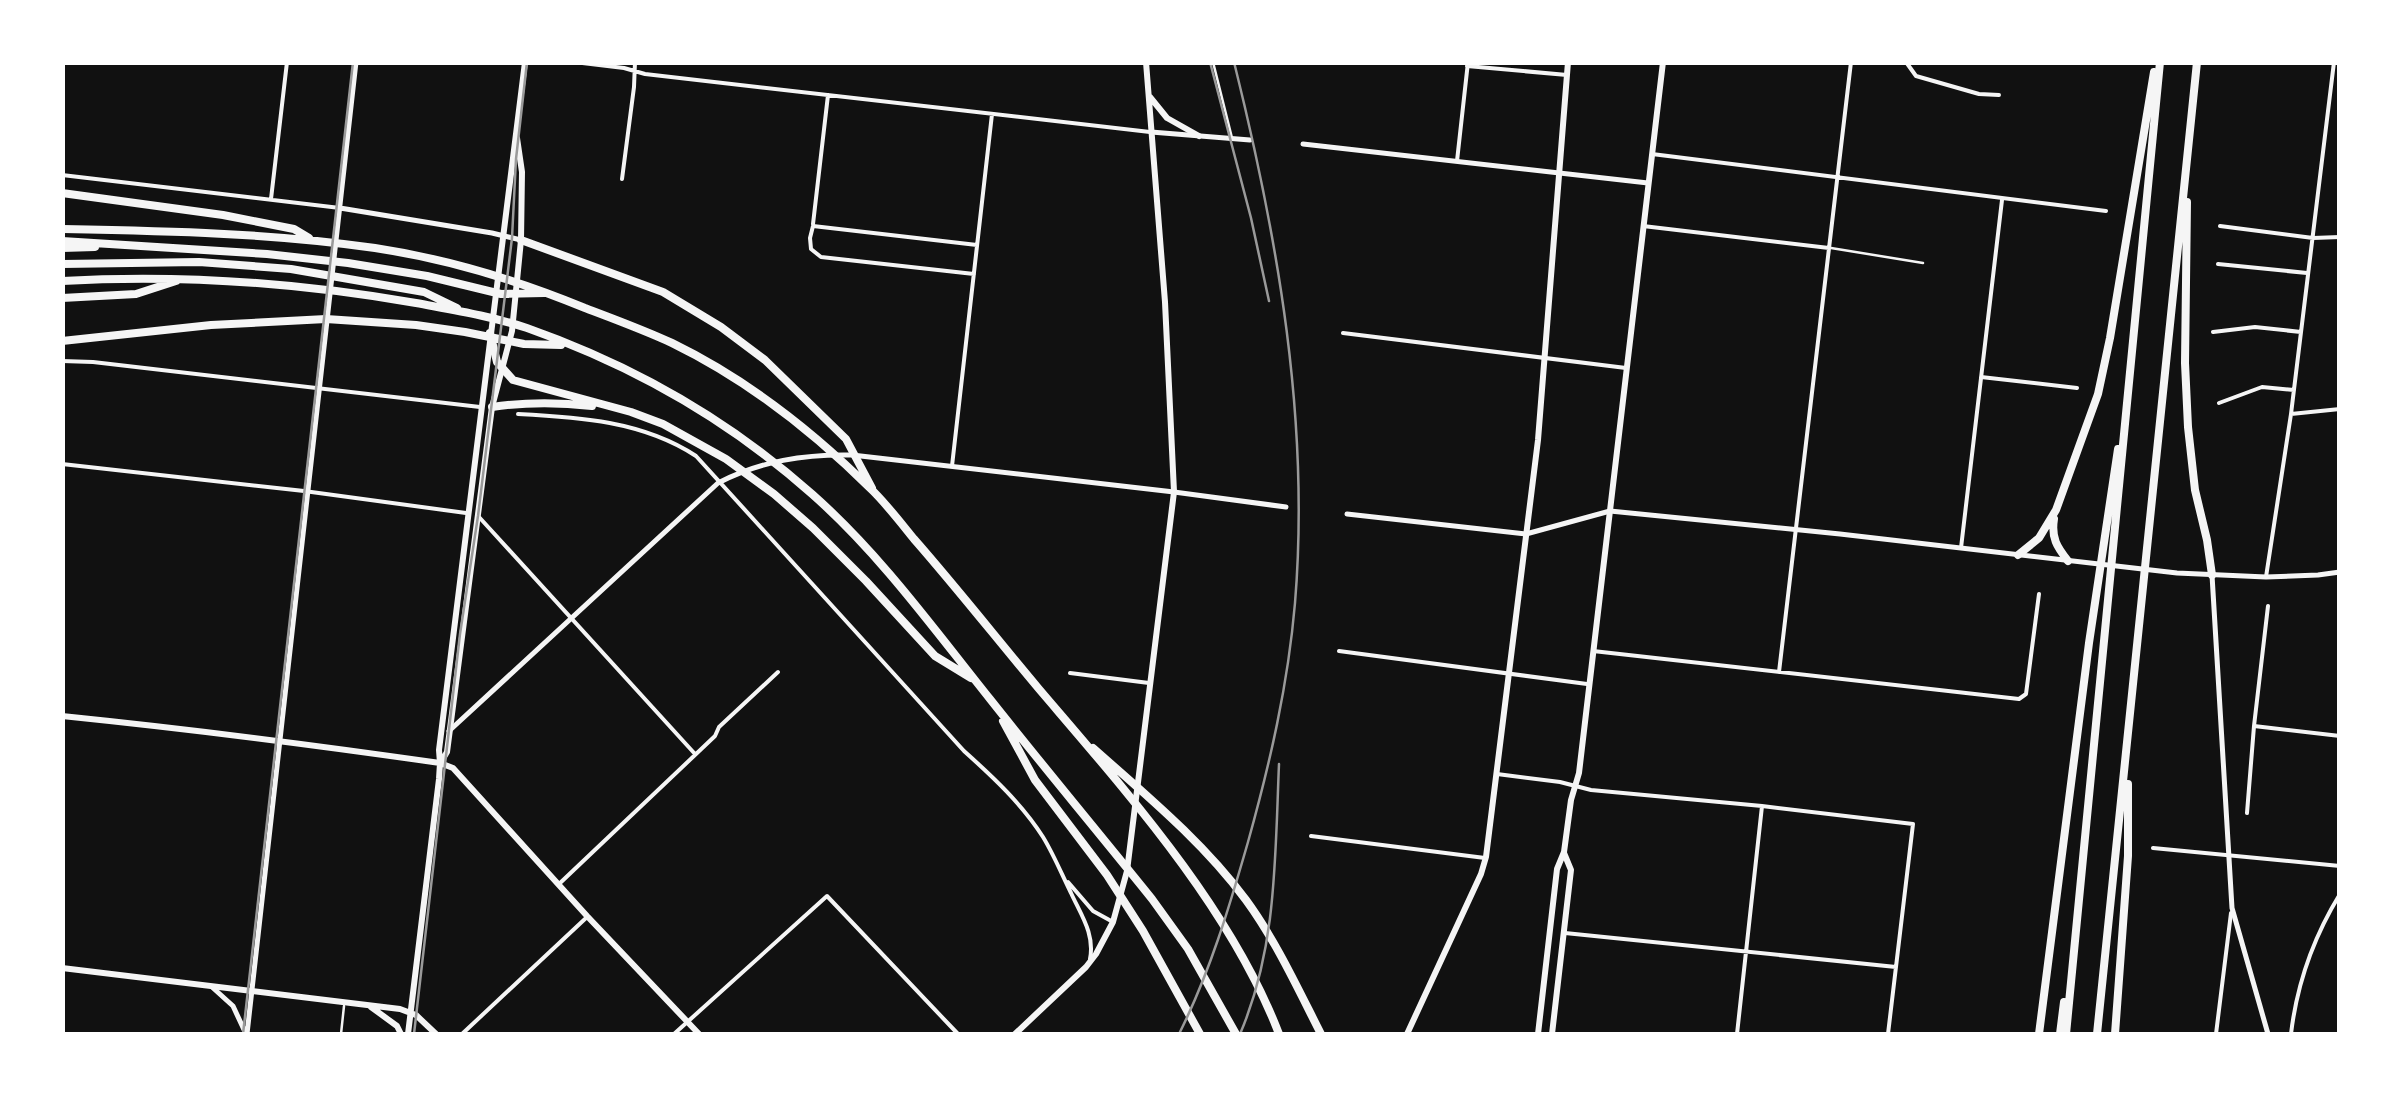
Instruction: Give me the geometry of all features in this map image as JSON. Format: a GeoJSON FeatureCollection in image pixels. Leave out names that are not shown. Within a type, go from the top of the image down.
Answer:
{"type":"FeatureCollection","features":[{"type":"Feature","properties":{"kind":"highway"},"geometry":{"type":"LineString","coordinates":[[2063,1034],[2158,62]]}},
{"type":"Feature","properties":{"kind":"highway"},"geometry":{"type":"LineString","coordinates":[[2018,555],[2040,538],[2056,510],[2098,394],[2158,62]]}},
{"type":"Feature","properties":{"kind":"highway"},"geometry":{"type":"LineString","coordinates":[[2097,1034],[2197,62]]}},
{"type":"Feature","properties":{"kind":"highway"},"geometry":{"type":"LineString","coordinates":[[2187,155],[2188,428],[2194,490],[2212,575]]}},
{"type":"Feature","properties":{"kind":"highway"},"geometry":{"type":"LineString","coordinates":[[62,193],[223,215],[294,229],[314,241]]}},
{"type":"Feature","properties":{"kind":"highway"},"geometry":{"type":"LineString","coordinates":[[62,229],[314,241],[428,258],[548,293],[682,348],[764,399],[874,492],[1149,822],[1242,956],[1281,1034]]}},
{"type":"Feature","properties":{"kind":"highway"},"geometry":{"type":"LineString","coordinates":[[521,240],[664,292],[765,360],[846,439],[874,492]]}},
{"type":"Feature","properties":{"kind":"highway"},"geometry":{"type":"LineString","coordinates":[[62,244],[313,259],[427,276],[501,294],[530,290]]}},
{"type":"Feature","properties":{"kind":"highway"},"geometry":{"type":"LineString","coordinates":[[62,264],[198,262],[312,272],[424,292],[464,311]]}},
{"type":"Feature","properties":{"kind":"highway"},"geometry":{"type":"LineString","coordinates":[[62,298],[136,294],[183,279]]}},
{"type":"Feature","properties":{"kind":"highway"},"geometry":{"type":"LineString","coordinates":[[62,281],[183,279],[310,288],[464,311],[526,328],[571,346],[660,386],[701,410],[757,448],[815,496],[915,605],[1170,923],[1236,1034]]}},
{"type":"Feature","properties":{"kind":"highway"},"geometry":{"type":"LineString","coordinates":[[62,341],[211,326],[350,320],[446,328],[524,344],[571,346]]}},
{"type":"Feature","properties":{"kind":"highway"},"geometry":{"type":"LineString","coordinates":[[490,333],[494,355],[512,380],[609,408]]}},
{"type":"Feature","properties":{"kind":"highway"},"geometry":{"type":"LineString","coordinates":[[2039,1034],[2089,643],[2131,356]]}},
{"type":"Feature","properties":{"kind":"highway"},"geometry":{"type":"LineString","coordinates":[[492,406],[556,402],[631,412],[663,424],[764,487],[840,554],[934,656],[975,680]]}},
{"type":"Feature","properties":{"kind":"highway"},"geometry":{"type":"LineString","coordinates":[[2056,510],[2053,538],[2071,561]]}},
{"type":"Feature","properties":{"kind":"highway"},"geometry":{"type":"LineString","coordinates":[[994,704],[1035,780],[1144,931],[1200,1034]]}},
{"type":"Feature","properties":{"kind":"highway"},"geometry":{"type":"LineString","coordinates":[[1072,728],[1162,808],[1243,896],[1322,1033]]}},
{"type":"Feature","properties":{"kind":"highway"},"geometry":{"type":"LineString","coordinates":[[2115,1034],[2128,856],[2128,740]]}},
{"type":"Feature","properties":{"kind":"main road"},"geometry":{"type":"LineString","coordinates":[[440,763],[448,752],[492,406],[512,331],[521,240],[522,172],[517,136],[524,62]]}},
{"type":"Feature","properties":{"kind":"main road"},"geometry":{"type":"LineString","coordinates":[[1015,1034],[1090,962],[1103,944],[1117,910],[1126,871],[1174,492],[1165,302],[1146,62]]}},
{"type":"Feature","properties":{"kind":"main road"},"geometry":{"type":"LineString","coordinates":[[1407,1034],[1486,858],[1545,357],[1568,62]]}},
{"type":"Feature","properties":{"kind":"main road"},"geometry":{"type":"LineString","coordinates":[[1538,1034],[1557,870],[1564,852],[1589,684],[1662,62]]}},
{"type":"Feature","properties":{"kind":"main road"},"geometry":{"type":"LineString","coordinates":[[1148,94],[1165,116],[1199,136]]}},
{"type":"Feature","properties":{"kind":"main road"},"geometry":{"type":"LineString","coordinates":[[405,1034],[512,148],[517,136]]}},
{"type":"Feature","properties":{"kind":"main road"},"geometry":{"type":"LineString","coordinates":[[62,716],[279,740],[454,768],[699,1034]]}},
{"type":"Feature","properties":{"kind":"main road"},"geometry":{"type":"LineString","coordinates":[[1552,1034],[1571,870],[1564,852]]}},
{"type":"Feature","properties":{"kind":"main road"},"geometry":{"type":"LineString","coordinates":[[62,968],[366,1004],[410,1012],[436,1034]]}},
{"type":"Feature","properties":{"kind":"main road"},"geometry":{"type":"LineString","coordinates":[[366,1004],[405,1034]]}},
{"type":"Feature","properties":{"kind":"street"},"geometry":{"type":"LineString","coordinates":[[271,199],[288,62]]}},
{"type":"Feature","properties":{"kind":"street"},"geometry":{"type":"LineString","coordinates":[[247,1034],[356,62]]}},
{"type":"Feature","properties":{"kind":"street"},"geometry":{"type":"LineString","coordinates":[[574,62],[992,114],[1250,140]]}},
{"type":"Feature","properties":{"kind":"street"},"geometry":{"type":"LineString","coordinates":[[622,179],[635,62]]}},
{"type":"Feature","properties":{"kind":"street"},"geometry":{"type":"LineString","coordinates":[[1780,672],[1851,62]]}},
{"type":"Feature","properties":{"kind":"street"},"geometry":{"type":"LineString","coordinates":[[1906,62],[1916,76],[1979,94],[1999,95]]}},
{"type":"Feature","properties":{"kind":"street"},"geometry":{"type":"LineString","coordinates":[[2266,577],[2291,414],[2334,62]]}},
{"type":"Feature","properties":{"kind":"street"},"geometry":{"type":"LineString","coordinates":[[1457,161],[1468,64],[1567,75]]}},
{"type":"Feature","properties":{"kind":"street"},"geometry":{"type":"LineString","coordinates":[[828,95],[810,246],[816,254],[974,274]]}},
{"type":"Feature","properties":{"kind":"street"},"geometry":{"type":"LineString","coordinates":[[952,466],[992,114]]}},
{"type":"Feature","properties":{"kind":"street"},"geometry":{"type":"LineString","coordinates":[[1303,144],[1648,182]]}},
{"type":"Feature","properties":{"kind":"street"},"geometry":{"type":"LineString","coordinates":[[1652,154],[2106,211]]}},
{"type":"Feature","properties":{"kind":"street"},"geometry":{"type":"LineString","coordinates":[[62,175],[340,208],[521,240]]}},
{"type":"Feature","properties":{"kind":"street"},"geometry":{"type":"LineString","coordinates":[[1961,548],[2002,198]]}},
{"type":"Feature","properties":{"kind":"street"},"geometry":{"type":"LineString","coordinates":[[813,226],[978,244]]}},
{"type":"Feature","properties":{"kind":"street"},"geometry":{"type":"LineString","coordinates":[[1643,226],[1830,248]]}},
{"type":"Feature","properties":{"kind":"street"},"geometry":{"type":"LineString","coordinates":[[2220,226],[2312,238],[2340,237]]}},
{"type":"Feature","properties":{"kind":"street"},"geometry":{"type":"LineString","coordinates":[[2218,264],[2308,273]]}},
{"type":"Feature","properties":{"kind":"street"},"geometry":{"type":"LineString","coordinates":[[2213,332],[2255,327],[2301,332]]}},
{"type":"Feature","properties":{"kind":"street"},"geometry":{"type":"LineString","coordinates":[[1343,333],[1626,368]]}},
{"type":"Feature","properties":{"kind":"street"},"geometry":{"type":"LineString","coordinates":[[62,361],[492,406]]}},
{"type":"Feature","properties":{"kind":"street"},"geometry":{"type":"LineString","coordinates":[[1981,377],[2076,388]]}},
{"type":"Feature","properties":{"kind":"street"},"geometry":{"type":"LineString","coordinates":[[2219,402],[2262,386],[2294,390]]}},
{"type":"Feature","properties":{"kind":"street"},"geometry":{"type":"LineString","coordinates":[[2291,414],[2340,409]]}},
{"type":"Feature","properties":{"kind":"street"},"geometry":{"type":"LineString","coordinates":[[518,414],[597,420],[661,438],[696,456],[964,751],[1009,793],[1042,835],[1091,936],[1090,962]]}},
{"type":"Feature","properties":{"kind":"street"},"geometry":{"type":"LineString","coordinates":[[450,731],[718,482],[769,462],[852,454],[1286,508]]}},
{"type":"Feature","properties":{"kind":"street"},"geometry":{"type":"LineString","coordinates":[[62,464],[308,491],[478,516],[695,754]]}},
{"type":"Feature","properties":{"kind":"street"},"geometry":{"type":"LineString","coordinates":[[1346,514],[1526,534],[1610,511],[2177,573],[2266,577],[2340,572]]}},
{"type":"Feature","properties":{"kind":"street"},"geometry":{"type":"LineString","coordinates":[[2212,575],[2232,908],[2216,1034]]}},
{"type":"Feature","properties":{"kind":"street"},"geometry":{"type":"LineString","coordinates":[[1593,652],[2018,699],[2026,694],[2039,594]]}},
{"type":"Feature","properties":{"kind":"street"},"geometry":{"type":"LineString","coordinates":[[2247,813],[2268,606]]}},
{"type":"Feature","properties":{"kind":"street"},"geometry":{"type":"LineString","coordinates":[[1338,651],[1589,684]]}},
{"type":"Feature","properties":{"kind":"street"},"geometry":{"type":"LineString","coordinates":[[558,885],[778,672]]}},
{"type":"Feature","properties":{"kind":"street"},"geometry":{"type":"LineString","coordinates":[[1070,674],[1149,683]]}},
{"type":"Feature","properties":{"kind":"street"},"geometry":{"type":"LineString","coordinates":[[452,704],[469,712]]}},
{"type":"Feature","properties":{"kind":"street"},"geometry":{"type":"LineString","coordinates":[[2254,726],[2340,736]]}},
{"type":"Feature","properties":{"kind":"street"},"geometry":{"type":"LineString","coordinates":[[1497,774],[1591,790],[1913,824],[1888,1034]]}},
{"type":"Feature","properties":{"kind":"street"},"geometry":{"type":"LineString","coordinates":[[1737,1034],[1762,806]]}},
{"type":"Feature","properties":{"kind":"street"},"geometry":{"type":"LineString","coordinates":[[1311,836],[1486,858]]}},
{"type":"Feature","properties":{"kind":"street"},"geometry":{"type":"LineString","coordinates":[[2154,848],[2340,866]]}},
{"type":"Feature","properties":{"kind":"street"},"geometry":{"type":"LineString","coordinates":[[1064,879],[1094,911],[1113,922]]}},
{"type":"Feature","properties":{"kind":"street"},"geometry":{"type":"LineString","coordinates":[[2291,1034],[2304,969],[2325,918],[2340,894]]}},
{"type":"Feature","properties":{"kind":"street"},"geometry":{"type":"LineString","coordinates":[[674,1034],[827,896],[958,1034]]}},
{"type":"Feature","properties":{"kind":"street"},"geometry":{"type":"LineString","coordinates":[[2232,908],[2268,1034]]}},
{"type":"Feature","properties":{"kind":"street"},"geometry":{"type":"LineString","coordinates":[[462,1034],[587,916]]}},
{"type":"Feature","properties":{"kind":"street"},"geometry":{"type":"LineString","coordinates":[[1564,933],[1896,967]]}},
{"type":"Feature","properties":{"kind":"street"},"geometry":{"type":"LineString","coordinates":[[210,985],[233,1006],[247,1034]]}},
{"type":"Feature","properties":{"kind":"lane"},"geometry":{"type":"LineString","coordinates":[[1214,62],[1232,138]]}},
{"type":"Feature","properties":{"kind":"lane"},"geometry":{"type":"LineString","coordinates":[[1830,248],[1923,263]]}},
{"type":"Feature","properties":{"kind":"lane"},"geometry":{"type":"LineString","coordinates":[[340,1034],[345,1001]]}},
{"type":"Feature","properties":{"kind":"tram line"},"geometry":{"type":"LineString","coordinates":[[243,1034],[353,62]]}},
{"type":"Feature","properties":{"kind":"tram line"},"geometry":{"type":"LineString","coordinates":[[414,1034],[460,634],[512,238],[527,62]]}},
{"type":"Feature","properties":{"kind":"railway"},"geometry":{"type":"LineString","coordinates":[[1210,62],[1269,301]]}},
{"type":"Feature","properties":{"kind":"railway"},"geometry":{"type":"LineString","coordinates":[[1179,1034],[1218,940],[1256,812],[1283,694],[1295,603],[1298,467],[1287,331],[1264,196],[1234,62]]}},
{"type":"Feature","properties":{"kind":"railway"},"geometry":{"type":"LineString","coordinates":[[1240,1034],[1268,935],[1279,764]]}}]}
